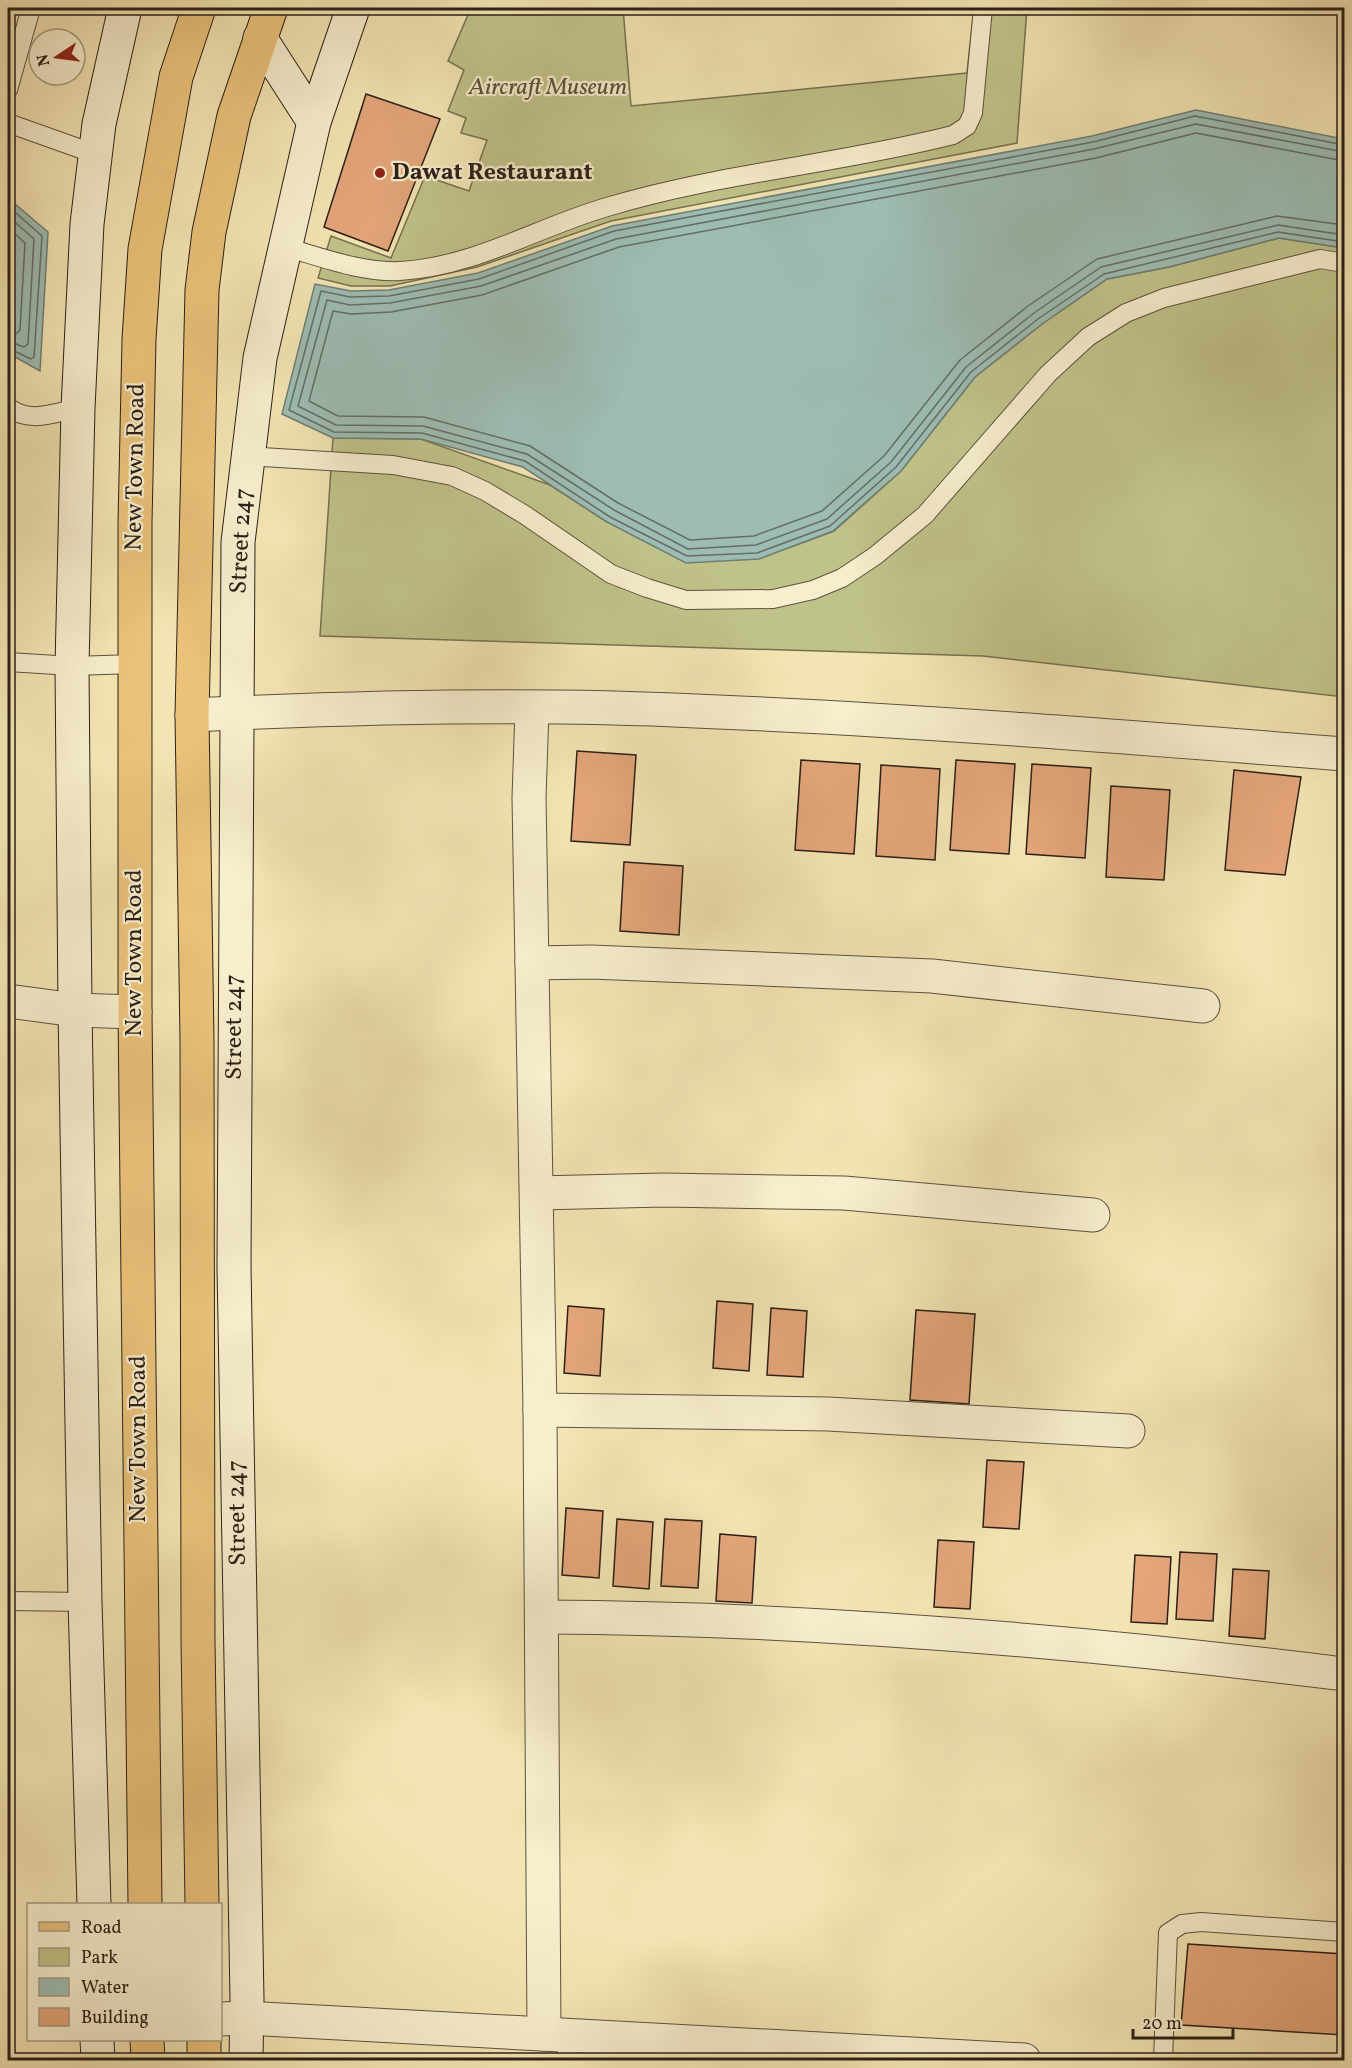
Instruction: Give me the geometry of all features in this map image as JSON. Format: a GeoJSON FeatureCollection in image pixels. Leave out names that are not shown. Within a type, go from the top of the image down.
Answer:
{"type":"FeatureCollection","features":[{"type":"Feature","properties":{"kind":"main road","name":"New Town Road"},"geometry":{"type":"LineString","coordinates":[[145,1903],[135,1012],[135,522],[139,339],[145,249],[176,77],[199,8]]}},
{"type":"Feature","properties":{"kind":"main road"},"geometry":{"type":"LineString","coordinates":[[202,1903],[198,1618],[197,1040],[192,715],[202,290],[209,232],[234,116],[271,8]]}},
{"type":"Feature","properties":{"kind":"main road"},"geometry":{"type":"LineString","coordinates":[[147,2041],[148,2061]]}},
{"type":"Feature","properties":{"kind":"main road"},"geometry":{"type":"LineString","coordinates":[[204,2041],[204,2061]]}},
{"type":"Feature","properties":{"kind":"street"},"geometry":{"type":"LineString","coordinates":[[94,1903],[85,1602],[72,666],[78,408],[87,224],[99,124],[126,8]]}},
{"type":"Feature","properties":{"kind":"street","name":"Street 247"},"geometry":{"type":"LineString","coordinates":[[246,2061],[233,2019],[238,542],[260,358],[314,122],[353,8]]}},
{"type":"Feature","properties":{"kind":"street"},"geometry":{"type":"LineString","coordinates":[[260,38],[314,122]]}},
{"type":"Feature","properties":{"kind":"street"},"geometry":{"type":"LineString","coordinates":[[192,715],[532,709],[694,711],[1090,734],[1344,754]]}},
{"type":"Feature","properties":{"kind":"street"},"geometry":{"type":"LineString","coordinates":[[532,709],[529,798],[542,1617],[560,2044]]}},
{"type":"Feature","properties":{"kind":"street"},"geometry":{"type":"LineString","coordinates":[[532,963],[591,962],[932,976],[1203,1006]]}},
{"type":"Feature","properties":{"kind":"street"},"geometry":{"type":"LineString","coordinates":[[8,1001],[75,1010],[135,1012]]}},
{"type":"Feature","properties":{"kind":"street"},"geometry":{"type":"LineString","coordinates":[[537,1193],[664,1190],[844,1193],[1094,1215]]}},
{"type":"Feature","properties":{"kind":"street"},"geometry":{"type":"LineString","coordinates":[[540,1410],[828,1414],[1128,1431]]}},
{"type":"Feature","properties":{"kind":"street"},"geometry":{"type":"LineString","coordinates":[[542,1617],[639,1617],[852,1627],[1172,1653],[1344,1674]]}},
{"type":"Feature","properties":{"kind":"street"},"geometry":{"type":"LineString","coordinates":[[233,2019],[560,2044],[712,2052],[1004,2060]]}},
{"type":"Feature","properties":{"kind":"street"},"geometry":{"type":"LineString","coordinates":[[97,2041],[98,2061]]}},
{"type":"Feature","properties":{"kind":"lane"},"geometry":{"type":"LineString","coordinates":[[8,90],[31,8]]}},
{"type":"Feature","properties":{"kind":"lane"},"geometry":{"type":"LineString","coordinates":[[285,247],[381,271],[426,269],[461,261],[578,217],[646,196],[953,135],[967,126],[973,113],[984,8]]}},
{"type":"Feature","properties":{"kind":"lane"},"geometry":{"type":"LineString","coordinates":[[8,123],[95,154]]}},
{"type":"Feature","properties":{"kind":"lane"},"geometry":{"type":"LineString","coordinates":[[247,456],[393,465],[452,476],[485,491],[525,515],[611,574],[647,588],[686,600],[773,599],[813,590],[842,578],[875,556],[925,515],[1056,367],[1088,337],[1126,313],[1164,298],[1320,260],[1344,263]]}},
{"type":"Feature","properties":{"kind":"lane"},"geometry":{"type":"LineString","coordinates":[[8,407],[22,416],[37,417],[78,408]]}},
{"type":"Feature","properties":{"kind":"lane"},"geometry":{"type":"LineString","coordinates":[[8,662],[72,666],[135,664]]}},
{"type":"Feature","properties":{"kind":"lane"},"geometry":{"type":"LineString","coordinates":[[8,1601],[85,1602]]}},
{"type":"Feature","properties":{"kind":"lane"},"geometry":{"type":"LineString","coordinates":[[1163,2061],[1168,1933],[1182,1924],[1200,1922],[1344,1932]]}},
{"type":"Feature","properties":{"kind":"green space","name":"Aircraft Museum"},"geometry":{"type":"Polygon","coordinates":[[[471,8],[623,8],[631,106],[967,73],[974,8],[1027,8],[1017,143],[611,221],[477,267],[390,286],[351,286],[318,278],[331,236],[391,258],[425,176],[469,191],[487,140],[461,133],[466,118],[448,111],[464,70],[448,61],[471,8]]]}},
{"type":"Feature","properties":{"kind":"green space"},"geometry":{"type":"Polygon","coordinates":[[[1279,238],[1344,248],[1344,697],[983,656],[320,636],[333,438],[421,439],[550,485],[607,522],[791,547],[834,531],[901,471],[975,377],[1042,324],[1107,279],[1169,267],[1279,238]]]}},
{"type":"Feature","properties":{"kind":"water"},"geometry":{"type":"Polygon","coordinates":[[[1196,110],[1344,139],[1344,248],[1279,238],[1169,267],[1107,279],[1042,324],[975,377],[901,471],[833,531],[759,559],[686,563],[607,522],[523,467],[421,439],[333,438],[282,414],[315,284],[351,291],[389,290],[478,273],[612,226],[1092,136],[1196,110]]]}},
{"type":"Feature","properties":{"kind":"water"},"geometry":{"type":"Polygon","coordinates":[[[8,198],[48,232],[40,371],[8,353],[8,198]]]}},
{"type":"Feature","properties":{"kind":"building","name":"Dawat Restaurant"},"geometry":{"type":"Polygon","coordinates":[[[366,94],[440,119],[388,251],[324,227],[366,94]]]}},
{"type":"Feature","properties":{"kind":"building"},"geometry":{"type":"Polygon","coordinates":[[[577,751],[636,755],[630,845],[571,841],[577,751]]]}},
{"type":"Feature","properties":{"kind":"building"},"geometry":{"type":"Polygon","coordinates":[[[801,760],[860,764],[854,854],[795,850],[801,760]]]}},
{"type":"Feature","properties":{"kind":"building"},"geometry":{"type":"Polygon","coordinates":[[[956,760],[1015,764],[1009,854],[950,850],[956,760]]]}},
{"type":"Feature","properties":{"kind":"building"},"geometry":{"type":"Polygon","coordinates":[[[1032,764],[1091,768],[1085,858],[1026,854],[1032,764]]]}},
{"type":"Feature","properties":{"kind":"building"},"geometry":{"type":"Polygon","coordinates":[[[881,765],[940,769],[935,860],[876,856],[881,765]]]}},
{"type":"Feature","properties":{"kind":"building"},"geometry":{"type":"Polygon","coordinates":[[[1234,770],[1301,777],[1285,875],[1225,870],[1234,770]]]}},
{"type":"Feature","properties":{"kind":"building"},"geometry":{"type":"Polygon","coordinates":[[[1111,786],[1170,790],[1164,880],[1106,877],[1111,786]]]}},
{"type":"Feature","properties":{"kind":"building"},"geometry":{"type":"Polygon","coordinates":[[[624,862],[683,866],[679,935],[620,931],[624,862]]]}},
{"type":"Feature","properties":{"kind":"building"},"geometry":{"type":"Polygon","coordinates":[[[717,1301],[753,1304],[749,1371],[713,1368],[717,1301]]]}},
{"type":"Feature","properties":{"kind":"building"},"geometry":{"type":"Polygon","coordinates":[[[568,1306],[604,1309],[600,1376],[564,1373],[568,1306]]]}},
{"type":"Feature","properties":{"kind":"building"},"geometry":{"type":"Polygon","coordinates":[[[771,1308],[807,1311],[803,1377],[767,1375],[771,1308]]]}},
{"type":"Feature","properties":{"kind":"building"},"geometry":{"type":"Polygon","coordinates":[[[916,1310],[975,1314],[969,1404],[910,1400],[916,1310]]]}},
{"type":"Feature","properties":{"kind":"building"},"geometry":{"type":"Polygon","coordinates":[[[987,1460],[1024,1462],[1019,1529],[983,1527],[987,1460]]]}},
{"type":"Feature","properties":{"kind":"building"},"geometry":{"type":"Polygon","coordinates":[[[566,1508],[603,1511],[599,1578],[562,1575],[566,1508]]]}},
{"type":"Feature","properties":{"kind":"building"},"geometry":{"type":"Polygon","coordinates":[[[617,1519],[653,1522],[649,1589],[613,1586],[617,1519]]]}},
{"type":"Feature","properties":{"kind":"building"},"geometry":{"type":"Polygon","coordinates":[[[665,1519],[702,1521],[698,1588],[661,1586],[665,1519]]]}},
{"type":"Feature","properties":{"kind":"building"},"geometry":{"type":"Polygon","coordinates":[[[720,1534],[756,1537],[752,1603],[716,1601],[720,1534]]]}},
{"type":"Feature","properties":{"kind":"building"},"geometry":{"type":"Polygon","coordinates":[[[938,1540],[974,1542],[970,1609],[934,1607],[938,1540]]]}},
{"type":"Feature","properties":{"kind":"building"},"geometry":{"type":"Polygon","coordinates":[[[1180,1552],[1217,1554],[1213,1621],[1176,1619],[1180,1552]]]}},
{"type":"Feature","properties":{"kind":"building"},"geometry":{"type":"Polygon","coordinates":[[[1135,1555],[1171,1557],[1167,1624],[1131,1622],[1135,1555]]]}},
{"type":"Feature","properties":{"kind":"building"},"geometry":{"type":"Polygon","coordinates":[[[1233,1569],[1269,1571],[1265,1639],[1229,1636],[1233,1569]]]}},
{"type":"Feature","properties":{"kind":"building"},"geometry":{"type":"Polygon","coordinates":[[[1188,1944],[1344,1954],[1344,2035],[1181,2025],[1188,1944]]]}},
{"type":"Feature","properties":{"kind":"place","name":"Dawat Restaurant"},"geometry":{"type":"Point","coordinates":[380,173]}}]}
